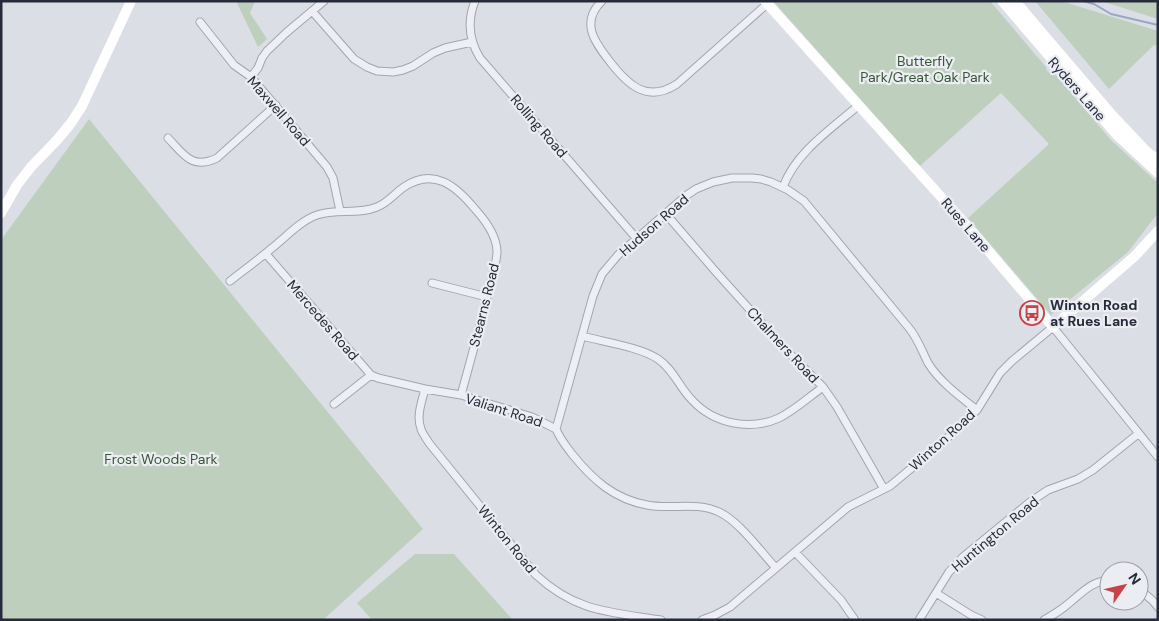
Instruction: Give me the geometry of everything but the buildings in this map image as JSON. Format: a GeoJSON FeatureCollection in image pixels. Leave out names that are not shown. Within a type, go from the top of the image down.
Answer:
{"type":"FeatureCollection","features":[{"type":"Feature","properties":{"kind":"street"},"geometry":{"type":"LineString","coordinates":[[1,213],[17,185],[66,128],[82,106],[131,1]]}},
{"type":"Feature","properties":{"kind":"street"},"geometry":{"type":"LineString","coordinates":[[251,76],[267,52],[287,32],[324,1]]}},
{"type":"Feature","properties":{"kind":"street","name":"Rolling Road"},"geometry":{"type":"LineString","coordinates":[[475,1],[470,19],[470,31],[472,42],[483,62],[637,239]]}},
{"type":"Feature","properties":{"kind":"street"},"geometry":{"type":"LineString","coordinates":[[602,1],[594,10],[591,23],[592,34],[598,46],[625,80],[643,91],[659,92],[677,84],[766,2]]}},
{"type":"Feature","properties":{"kind":"street","name":"Ryders Lane"},"geometry":{"type":"LineString","coordinates":[[1002,1],[1116,134],[1146,164],[1158,173]]}},
{"type":"Feature","properties":{"kind":"street","name":"Ryders Lane"},"geometry":{"type":"LineString","coordinates":[[1015,1],[1112,116],[1146,151],[1158,160]]}},
{"type":"Feature","properties":{"kind":"street","name":"Rues Lane"},"geometry":{"type":"LineString","coordinates":[[766,2],[969,228],[1053,327],[1158,457]]}},
{"type":"Feature","properties":{"kind":"street"},"geometry":{"type":"LineString","coordinates":[[312,11],[354,59],[377,71],[403,70],[445,48],[472,42]]}},
{"type":"Feature","properties":{"kind":"street","name":"Maxwell Road"},"geometry":{"type":"LineString","coordinates":[[200,22],[234,64],[251,76],[327,167],[333,178],[340,211]]}},
{"type":"Feature","properties":{"kind":"street"},"geometry":{"type":"LineString","coordinates":[[168,138],[188,159],[195,162],[208,162],[217,158],[276,105]]}},
{"type":"Feature","properties":{"kind":"street"},"geometry":{"type":"LineString","coordinates":[[782,187],[789,171],[799,157],[859,105]]}},
{"type":"Feature","properties":{"kind":"street","name":"Hudson Road"},"geometry":{"type":"LineString","coordinates":[[556,429],[593,296],[602,274],[618,255],[696,189],[713,182],[732,178],[752,178],[770,182],[796,195],[811,208],[916,336],[937,375],[947,386],[976,410]]}},
{"type":"Feature","properties":{"kind":"street","name":"Stearns Road"},"geometry":{"type":"LineString","coordinates":[[230,281],[304,222],[316,215],[326,212],[375,208],[384,204],[409,184],[418,180],[435,179],[444,181],[452,185],[483,218],[492,232],[497,252],[461,395]]}},
{"type":"Feature","properties":{"kind":"street","name":"Chalmers Road"},"geometry":{"type":"LineString","coordinates":[[666,214],[786,350],[823,387],[837,407],[884,489]]}},
{"type":"Feature","properties":{"kind":"street","name":"Winton Road"},"geometry":{"type":"LineString","coordinates":[[702,620],[730,607],[848,507],[884,489],[902,477],[943,442],[976,410],[1000,373],[1012,361],[1135,256],[1158,231]]}},
{"type":"Feature","properties":{"kind":"street","name":"Mercedes Road"},"geometry":{"type":"LineString","coordinates":[[266,254],[371,375]]}},
{"type":"Feature","properties":{"kind":"street"},"geometry":{"type":"LineString","coordinates":[[432,283],[487,297]]}},
{"type":"Feature","properties":{"kind":"street"},"geometry":{"type":"LineString","coordinates":[[582,336],[639,350],[652,356],[669,369],[696,405],[716,418],[732,423],[756,424],[779,418],[823,387]]}},
{"type":"Feature","properties":{"kind":"street"},"geometry":{"type":"LineString","coordinates":[[334,404],[371,375]]}},
{"type":"Feature","properties":{"kind":"street","name":"Valiant Road"},"geometry":{"type":"LineString","coordinates":[[371,375],[425,389],[461,395],[532,416],[556,429],[559,438],[584,470],[608,489],[626,499],[647,506],[699,506],[719,512],[737,524],[776,568]]}},
{"type":"Feature","properties":{"kind":"street","name":"Winton Road"},"geometry":{"type":"LineString","coordinates":[[425,389],[419,416],[420,428],[428,443],[536,575],[556,592],[579,604],[603,611],[660,620]]}},
{"type":"Feature","properties":{"kind":"street","name":"Huntington Road"},"geometry":{"type":"LineString","coordinates":[[918,620],[949,572],[963,557],[1030,502],[1048,490],[1093,470],[1138,434]]}},
{"type":"Feature","properties":{"kind":"street"},"geometry":{"type":"LineString","coordinates":[[795,552],[841,600],[855,620]]}},
{"type":"Feature","properties":{"kind":"street"},"geometry":{"type":"LineString","coordinates":[[1044,620],[1067,605],[1094,583],[1099,582]]}},
{"type":"Feature","properties":{"kind":"street"},"geometry":{"type":"LineString","coordinates":[[936,593],[982,620]]}},
{"type":"Feature","properties":{"kind":"street"},"geometry":{"type":"LineString","coordinates":[[1149,597],[1158,607]]}},
{"type":"Feature","properties":{"kind":"green space"},"geometry":{"type":"Polygon","coordinates":[[[236,1],[255,1],[250,13],[267,39],[258,47],[236,1]]]}},
{"type":"Feature","properties":{"kind":"green space","name":"Butterfly Park/Great Oak Park"},"geometry":{"type":"Polygon","coordinates":[[[773,1],[990,1],[1046,67],[1047,71],[1054,73],[1111,140],[1158,183],[1158,213],[1128,252],[1051,315],[968,218],[1049,144],[1001,93],[920,166],[773,1]]]}},
{"type":"Feature","properties":{"kind":"green space"},"geometry":{"type":"Polygon","coordinates":[[[1035,1],[1061,1],[1158,31],[1158,46],[1154,45],[1109,89],[1035,1]]]}},
{"type":"Feature","properties":{"kind":"green space"},"geometry":{"type":"Polygon","coordinates":[[[1101,1],[1158,1],[1158,19],[1101,1]]]}},
{"type":"Feature","properties":{"kind":"green space","name":"Frost Woods Park"},"geometry":{"type":"Polygon","coordinates":[[[89,119],[423,529],[323,620],[1,620],[1,240],[89,119]]]}},
{"type":"Feature","properties":{"kind":"green space"},"geometry":{"type":"Polygon","coordinates":[[[415,554],[454,554],[513,620],[372,620],[357,603],[415,554]]]}},
{"type":"Feature","properties":{"kind":"waterway"},"geometry":{"type":"LineString","coordinates":[[1083,1],[1094,4],[1111,14],[1158,25]]}},
{"type":"Feature","properties":{"kind":"place","name":"Winton Road at Rues Lane"},"geometry":{"type":"Point","coordinates":[1032,313]}}]}
